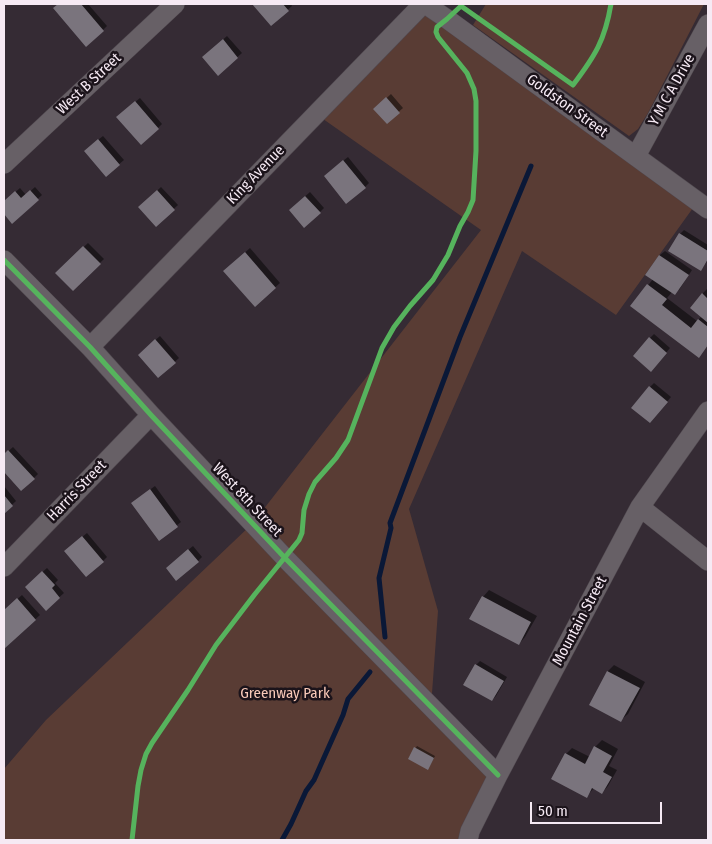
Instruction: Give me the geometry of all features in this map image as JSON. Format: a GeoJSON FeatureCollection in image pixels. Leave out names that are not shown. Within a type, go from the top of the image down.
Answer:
{"type":"FeatureCollection","features":[{"type":"Feature","properties":{"kind":"street","name":"West B Street"},"geometry":{"type":"LineString","coordinates":[[4,164],[174,4]]}},
{"type":"Feature","properties":{"kind":"street","name":"Goldston Street"},"geometry":{"type":"LineString","coordinates":[[424,4],[448,19],[708,209]]}},
{"type":"Feature","properties":{"kind":"street","name":"King Avenue"},"geometry":{"type":"LineString","coordinates":[[90,347],[424,4]]}},
{"type":"Feature","properties":{"kind":"street","name":"Y M C A Drive"},"geometry":{"type":"LineString","coordinates":[[636,156],[708,24]]}},
{"type":"Feature","properties":{"kind":"street","name":"West 8th Street"},"geometry":{"type":"LineString","coordinates":[[4,260],[90,347],[292,565],[498,775]]}},
{"type":"Feature","properties":{"kind":"street","name":"Mountain Street"},"geometry":{"type":"LineString","coordinates":[[468,840],[470,831],[498,775],[640,508],[708,411]]}},
{"type":"Feature","properties":{"kind":"street","name":"Harris Street"},"geometry":{"type":"LineString","coordinates":[[4,567],[151,415]]}},
{"type":"Feature","properties":{"kind":"street"},"geometry":{"type":"LineString","coordinates":[[640,508],[708,561]]}},
{"type":"Feature","properties":{"kind":"green space","name":"Greenway Park"},"geometry":{"type":"Polygon","coordinates":[[[423,4],[698,201],[616,315],[522,251],[409,509],[438,611],[431,707],[498,775],[468,840],[4,840],[4,769],[46,720],[252,524],[481,230],[316,114],[423,4]]]}},
{"type":"Feature","properties":{"kind":"green space"},"geometry":{"type":"Polygon","coordinates":[[[486,4],[704,4],[648,113],[638,129],[629,136],[473,25],[486,4]]]}},
{"type":"Feature","properties":{"kind":"building"},"geometry":{"type":"Polygon","coordinates":[[[58,4],[81,4],[104,31],[86,47],[53,8],[58,4]]]}},
{"type":"Feature","properties":{"kind":"building"},"geometry":{"type":"Polygon","coordinates":[[[252,4],[283,4],[289,11],[271,26],[252,4]]]}},
{"type":"Feature","properties":{"kind":"building"},"geometry":{"type":"Polygon","coordinates":[[[223,39],[238,58],[218,76],[202,57],[223,39]]]}},
{"type":"Feature","properties":{"kind":"building"},"geometry":{"type":"Polygon","coordinates":[[[386,97],[400,113],[387,124],[373,109],[386,97]]]}},
{"type":"Feature","properties":{"kind":"building"},"geometry":{"type":"Polygon","coordinates":[[[135,101],[159,129],[141,145],[116,117],[135,101]]]}},
{"type":"Feature","properties":{"kind":"building"},"geometry":{"type":"Polygon","coordinates":[[[98,139],[120,165],[106,177],[84,151],[98,139]]]}},
{"type":"Feature","properties":{"kind":"building"},"geometry":{"type":"Polygon","coordinates":[[[343,160],[366,188],[346,204],[324,176],[343,160]]]}},
{"type":"Feature","properties":{"kind":"building"},"geometry":{"type":"Polygon","coordinates":[[[30,190],[39,200],[12,224],[4,214],[4,201],[15,191],[21,198],[30,190]]]}},
{"type":"Feature","properties":{"kind":"building"},"geometry":{"type":"Polygon","coordinates":[[[157,190],[175,210],[156,227],[138,207],[157,190]]]}},
{"type":"Feature","properties":{"kind":"building"},"geometry":{"type":"Polygon","coordinates":[[[305,196],[321,213],[304,228],[289,210],[305,196]]]}},
{"type":"Feature","properties":{"kind":"building"},"geometry":{"type":"Polygon","coordinates":[[[679,233],[708,251],[708,259],[701,271],[668,251],[679,233]]]}},
{"type":"Feature","properties":{"kind":"building"},"geometry":{"type":"Polygon","coordinates":[[[83,246],[101,264],[73,291],[55,273],[83,246]]]}},
{"type":"Feature","properties":{"kind":"building"},"geometry":{"type":"Polygon","coordinates":[[[245,252],[276,288],[255,307],[223,271],[245,252]]]}},
{"type":"Feature","properties":{"kind":"building"},"geometry":{"type":"Polygon","coordinates":[[[659,255],[689,275],[675,295],[645,275],[659,255]]]}},
{"type":"Feature","properties":{"kind":"building"},"geometry":{"type":"Polygon","coordinates":[[[647,284],[667,299],[662,305],[691,328],[698,319],[708,327],[708,345],[699,358],[630,306],[647,284]]]}},
{"type":"Feature","properties":{"kind":"building"},"geometry":{"type":"Polygon","coordinates":[[[702,293],[708,299],[708,323],[690,308],[702,293]]]}},
{"type":"Feature","properties":{"kind":"building"},"geometry":{"type":"Polygon","coordinates":[[[649,337],[667,353],[651,372],[633,356],[649,337]]]}},
{"type":"Feature","properties":{"kind":"building"},"geometry":{"type":"Polygon","coordinates":[[[155,339],[176,363],[158,378],[138,355],[155,339]]]}},
{"type":"Feature","properties":{"kind":"building"},"geometry":{"type":"Polygon","coordinates":[[[649,386],[668,402],[650,423],[631,408],[649,386]]]}},
{"type":"Feature","properties":{"kind":"building"},"geometry":{"type":"Polygon","coordinates":[[[8,450],[35,479],[21,491],[4,472],[4,454],[8,450]]]}},
{"type":"Feature","properties":{"kind":"building"},"geometry":{"type":"Polygon","coordinates":[[[150,489],[178,527],[159,541],[131,503],[150,489]]]}},
{"type":"Feature","properties":{"kind":"building"},"geometry":{"type":"Polygon","coordinates":[[[4,495],[13,506],[4,514],[4,495]]]}},
{"type":"Feature","properties":{"kind":"building"},"geometry":{"type":"Polygon","coordinates":[[[82,536],[104,562],[86,577],[64,551],[82,536]]]}},
{"type":"Feature","properties":{"kind":"building"},"geometry":{"type":"Polygon","coordinates":[[[188,549],[199,562],[176,581],[166,568],[188,549]]]}},
{"type":"Feature","properties":{"kind":"building"},"geometry":{"type":"Polygon","coordinates":[[[42,571],[55,585],[52,588],[60,598],[46,611],[25,587],[42,571]]]}},
{"type":"Feature","properties":{"kind":"building"},"geometry":{"type":"Polygon","coordinates":[[[482,596],[531,622],[519,645],[469,619],[482,596]]]}},
{"type":"Feature","properties":{"kind":"building"},"geometry":{"type":"Polygon","coordinates":[[[17,598],[36,620],[4,649],[4,610],[17,598]]]}},
{"type":"Feature","properties":{"kind":"building"},"geometry":{"type":"Polygon","coordinates":[[[475,664],[504,681],[492,701],[463,685],[475,664]]]}},
{"type":"Feature","properties":{"kind":"building"},"geometry":{"type":"Polygon","coordinates":[[[607,671],[640,688],[621,722],[589,705],[607,671]]]}},
{"type":"Feature","properties":{"kind":"building"},"geometry":{"type":"Polygon","coordinates":[[[594,746],[612,756],[603,772],[612,777],[602,794],[592,788],[587,798],[551,779],[565,753],[585,764],[594,746]]]}},
{"type":"Feature","properties":{"kind":"building"},"geometry":{"type":"Polygon","coordinates":[[[414,747],[434,758],[428,770],[408,759],[414,747]]]}},
{"type":"Feature","properties":{"kind":"waterway"},"geometry":{"type":"LineString","coordinates":[[385,637],[379,578],[391,528],[390,523],[460,337],[531,166]]}},
{"type":"Feature","properties":{"kind":"waterway"},"geometry":{"type":"LineString","coordinates":[[282,840],[306,791],[314,780],[343,715],[348,699],[370,672]]}},
{"type":"Feature","properties":{"kind":"cycle path"},"geometry":{"type":"LineString","coordinates":[[132,840],[138,786],[146,754],[216,645],[299,540],[309,494],[315,482],[336,458],[348,440],[382,348],[394,327],[433,280],[448,255],[473,200],[476,151],[476,101],[474,89],[467,73],[438,37],[437,27],[461,6],[573,85],[598,47],[606,28],[611,4]]}},
{"type":"Feature","properties":{"kind":"cycle path"},"geometry":{"type":"LineString","coordinates":[[4,260],[90,347],[285,558],[498,775]]}}]}
